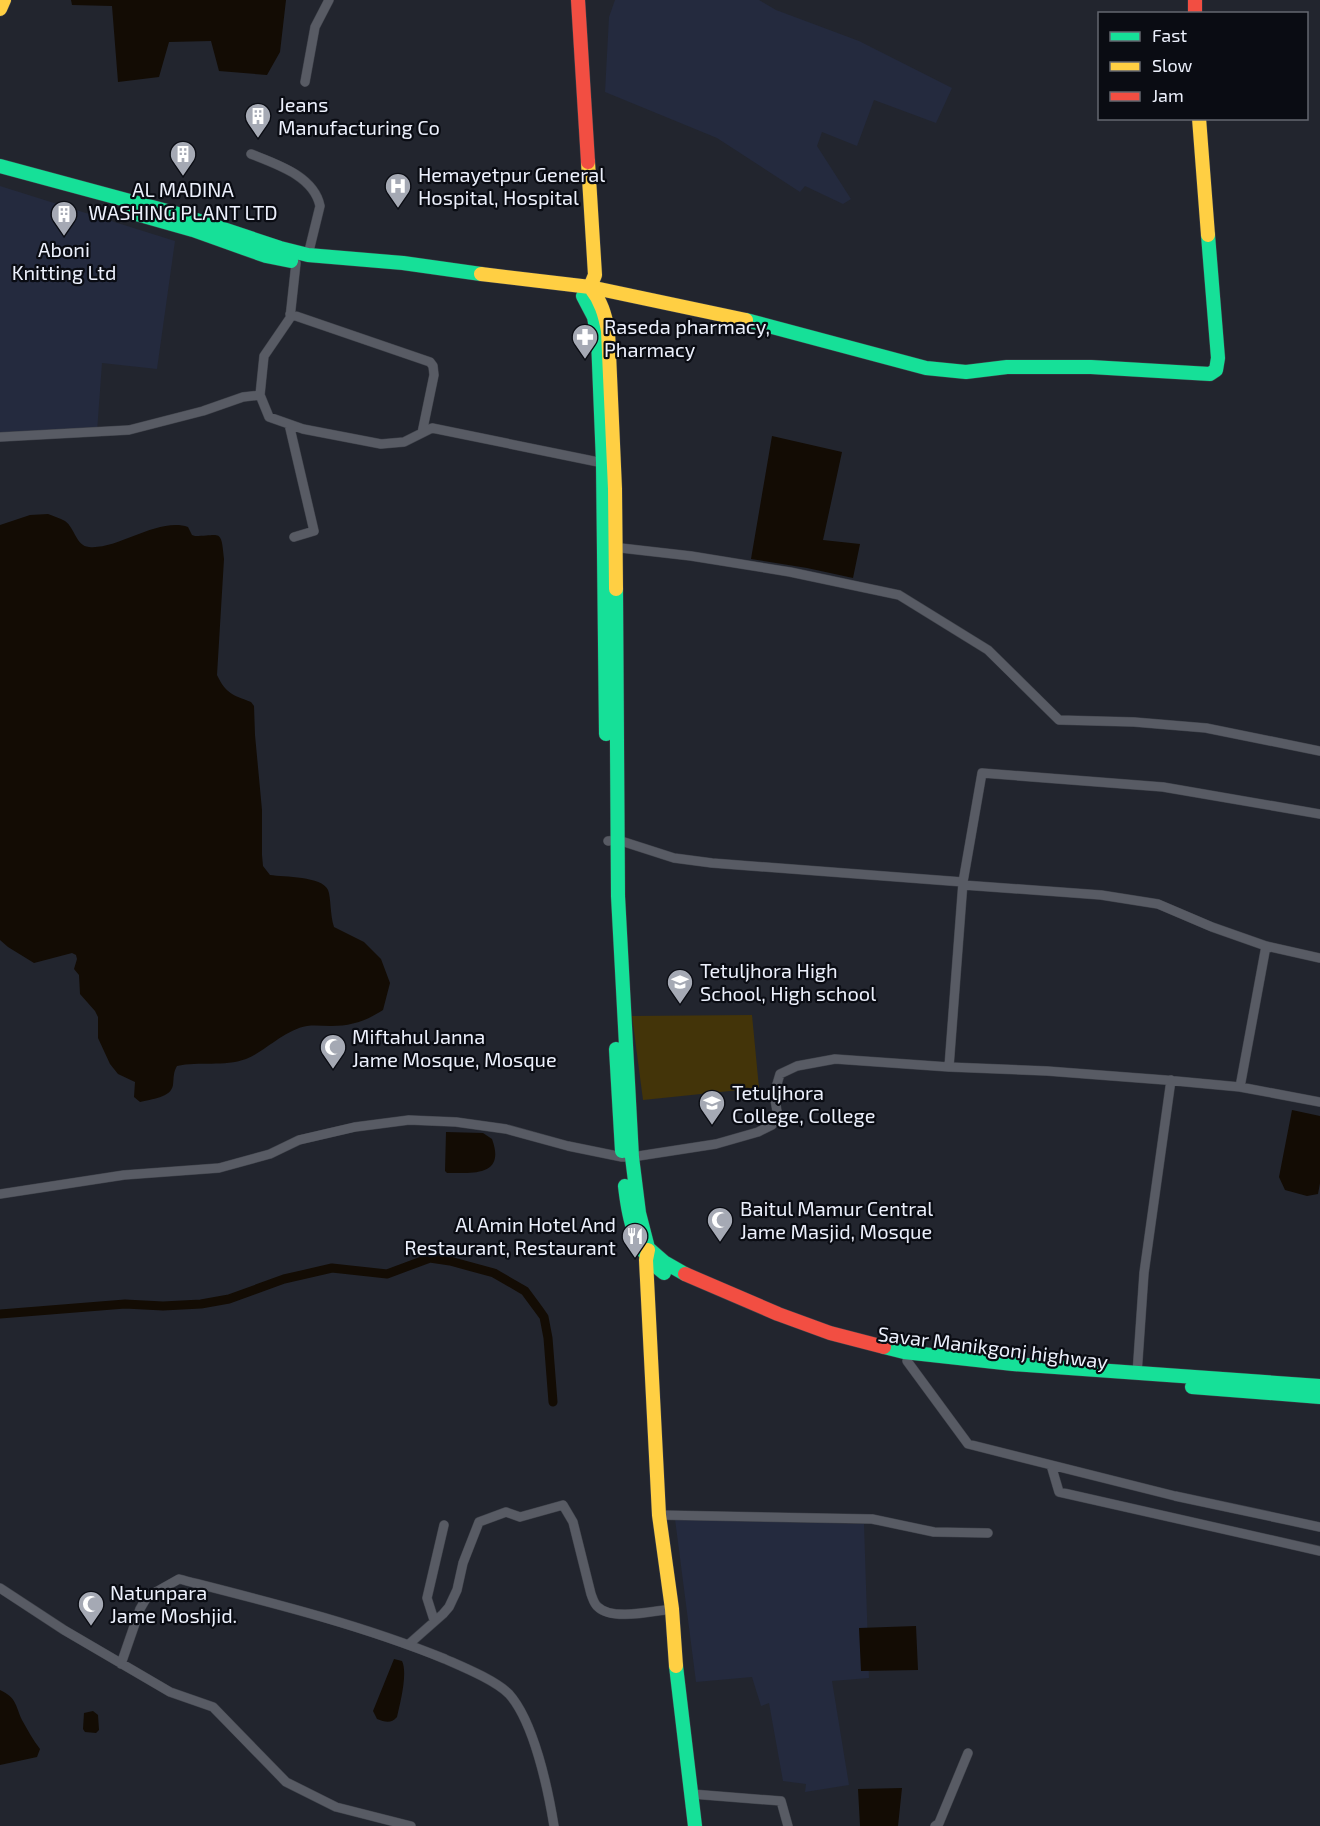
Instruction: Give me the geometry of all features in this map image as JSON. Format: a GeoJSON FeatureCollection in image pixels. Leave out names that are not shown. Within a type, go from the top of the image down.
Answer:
{"type":"FeatureCollection","features":[{"type":"Feature","properties":{"kind":"main road"},"geometry":{"type":"LineString","coordinates":[[0,9],[4,0]]}},
{"type":"Feature","properties":{"kind":"main road"},"geometry":{"type":"LineString","coordinates":[[578,0],[595,275],[594,317],[598,339],[609,547],[613,991],[632,1232],[647,1254],[691,1277],[778,1314],[862,1342],[904,1352],[957,1359],[1137,1374],[1320,1386]]}},
{"type":"Feature","properties":{"kind":"main road"},"geometry":{"type":"LineString","coordinates":[[0,166],[177,219],[266,256],[397,272],[593,291],[757,322],[926,368],[966,372],[1007,367],[1091,367],[1210,374],[1216,370],[1218,358],[1199,120]]}},
{"type":"Feature","properties":{"kind":"main road"},"geometry":{"type":"LineString","coordinates":[[0,177],[177,219]]}},
{"type":"Feature","properties":{"kind":"main road"},"geometry":{"type":"LineString","coordinates":[[593,291],[604,312],[608,332],[615,489],[609,547]]}},
{"type":"Feature","properties":{"kind":"main road"},"geometry":{"type":"LineString","coordinates":[[647,1254],[659,1515],[672,1609],[677,1674],[695,1826]]}},
{"type":"Feature","properties":{"kind":"main road","name":"Savar Manikgonj highway"},"geometry":{"type":"LineString","coordinates":[[647,1254],[661,1271],[683,1283],[780,1323],[851,1348],[907,1361],[998,1372],[1320,1397]]}},
{"type":"Feature","properties":{"kind":"street"},"geometry":{"type":"LineString","coordinates":[[305,82],[315,27],[329,0]]}},
{"type":"Feature","properties":{"kind":"street"},"geometry":{"type":"LineString","coordinates":[[251,154],[293,171],[315,193],[320,206],[302,259],[290,318],[271,342],[264,356],[260,395],[270,417],[303,429],[381,444],[404,442],[432,428],[603,463]]}},
{"type":"Feature","properties":{"kind":"street"},"geometry":{"type":"LineString","coordinates":[[290,314],[430,362],[434,366],[434,375],[422,433]]}},
{"type":"Feature","properties":{"kind":"street"},"geometry":{"type":"LineString","coordinates":[[0,437],[129,430],[260,395]]}},
{"type":"Feature","properties":{"kind":"street"},"geometry":{"type":"LineString","coordinates":[[289,424],[314,531],[294,537]]}},
{"type":"Feature","properties":{"kind":"street"},"geometry":{"type":"LineString","coordinates":[[609,547],[691,556],[790,572],[899,595],[988,650],[1059,720],[1134,722],[1206,728],[1320,751]]}},
{"type":"Feature","properties":{"kind":"street"},"geometry":{"type":"LineString","coordinates":[[949,1067],[963,883],[982,773],[1163,787],[1320,814]]}},
{"type":"Feature","properties":{"kind":"street"},"geometry":{"type":"LineString","coordinates":[[613,841],[674,858],[712,863],[1101,895],[1158,904],[1212,927],[1266,946],[1320,958]]}},
{"type":"Feature","properties":{"kind":"street"},"geometry":{"type":"LineString","coordinates":[[1240,1087],[1266,946]]}},
{"type":"Feature","properties":{"kind":"street"},"geometry":{"type":"LineString","coordinates":[[0,1194],[124,1175],[219,1168],[270,1154],[299,1140],[356,1127],[409,1120],[456,1122],[506,1129],[568,1146],[627,1157],[716,1144],[758,1132],[772,1125],[778,1117],[774,1094],[780,1074],[797,1066],[835,1059],[1171,1080],[1240,1087],[1320,1102]]}},
{"type":"Feature","properties":{"kind":"street"},"geometry":{"type":"LineString","coordinates":[[1137,1374],[1144,1273],[1171,1080]]}},
{"type":"Feature","properties":{"kind":"street"},"geometry":{"type":"LineString","coordinates":[[907,1361],[968,1444],[1174,1496],[1320,1527]]}},
{"type":"Feature","properties":{"kind":"street"},"geometry":{"type":"LineString","coordinates":[[1051,1464],[1059,1492],[1320,1551]]}},
{"type":"Feature","properties":{"kind":"street"},"geometry":{"type":"LineString","coordinates":[[409,1644],[448,1607],[457,1590],[463,1563],[479,1522],[506,1512],[520,1516],[563,1505],[573,1522],[586,1577],[596,1605],[604,1611],[636,1613],[672,1609]]}},
{"type":"Feature","properties":{"kind":"street"},"geometry":{"type":"LineString","coordinates":[[659,1515],[872,1519],[934,1532],[988,1533]]}},
{"type":"Feature","properties":{"kind":"street"},"geometry":{"type":"LineString","coordinates":[[434,1620],[427,1598],[444,1526]]}},
{"type":"Feature","properties":{"kind":"street"},"geometry":{"type":"LineString","coordinates":[[121,1664],[140,1609],[147,1597],[179,1579],[299,1609],[409,1644],[471,1670],[507,1692],[523,1713],[526,1721],[549,1798],[554,1826]]}},
{"type":"Feature","properties":{"kind":"street"},"geometry":{"type":"LineString","coordinates":[[0,1588],[64,1630],[170,1692],[213,1707],[286,1782],[336,1807],[411,1826]]}},
{"type":"Feature","properties":{"kind":"street"},"geometry":{"type":"LineString","coordinates":[[935,1826],[939,1823],[968,1753]]}},
{"type":"Feature","properties":{"kind":"street"},"geometry":{"type":"LineString","coordinates":[[692,1794],[780,1801],[788,1826]]}},
{"type":"Feature","properties":{"kind":"shaded area"},"geometry":{"type":"Polygon","coordinates":[[[71,0],[286,0],[280,52],[267,75],[219,71],[211,41],[169,42],[159,77],[118,82],[112,6],[72,5],[71,0]]]}},
{"type":"Feature","properties":{"kind":"shaded area"},"geometry":{"type":"Polygon","coordinates":[[[615,0],[759,0],[776,10],[859,41],[952,88],[936,123],[874,100],[857,146],[822,132],[817,146],[851,199],[843,204],[805,186],[800,192],[717,138],[605,92],[609,17],[615,0]]]}},
{"type":"Feature","properties":{"kind":"shaded area"},"geometry":{"type":"Polygon","coordinates":[[[0,186],[175,241],[157,369],[102,363],[97,432],[0,442],[0,186]]]}},
{"type":"Feature","properties":{"kind":"shaded area"},"geometry":{"type":"Polygon","coordinates":[[[772,436],[842,452],[823,540],[860,544],[853,578],[751,559],[772,436]]]}},
{"type":"Feature","properties":{"kind":"shaded area"},"geometry":{"type":"Polygon","coordinates":[[[48,514],[65,521],[81,544],[89,547],[112,544],[164,526],[176,525],[188,527],[195,536],[215,535],[220,538],[224,559],[217,675],[227,690],[251,702],[254,706],[262,810],[263,866],[270,875],[311,880],[324,885],[329,893],[334,927],[364,942],[381,959],[390,983],[383,1010],[352,1024],[299,1028],[246,1059],[177,1066],[169,1093],[140,1102],[134,1097],[135,1082],[118,1074],[110,1064],[98,1038],[98,1017],[80,994],[79,975],[74,969],[76,955],[72,953],[34,963],[0,940],[0,525],[30,515],[48,514]]]}},
{"type":"Feature","properties":{"kind":"shaded area"},"geometry":{"type":"Polygon","coordinates":[[[752,1015],[759,1088],[643,1100],[632,1016],[752,1015]]]}},
{"type":"Feature","properties":{"kind":"shaded area"},"geometry":{"type":"Polygon","coordinates":[[[1292,1110],[1320,1116],[1318,1194],[1307,1196],[1285,1190],[1279,1177],[1292,1110]]]}},
{"type":"Feature","properties":{"kind":"shaded area"},"geometry":{"type":"Polygon","coordinates":[[[446,1132],[483,1133],[492,1139],[495,1151],[491,1166],[476,1172],[447,1173],[445,1171],[446,1132]]]}},
{"type":"Feature","properties":{"kind":"shaded area"},"geometry":{"type":"Polygon","coordinates":[[[675,1519],[864,1524],[869,1678],[832,1681],[849,1785],[805,1792],[806,1784],[783,1781],[769,1703],[761,1706],[752,1677],[696,1682],[675,1519]]]}},
{"type":"Feature","properties":{"kind":"shaded area"},"geometry":{"type":"Polygon","coordinates":[[[916,1626],[918,1670],[861,1671],[859,1628],[916,1626]]]}},
{"type":"Feature","properties":{"kind":"shaded area"},"geometry":{"type":"Polygon","coordinates":[[[394,1659],[402,1661],[404,1666],[403,1689],[397,1717],[385,1722],[377,1719],[373,1711],[394,1659]]]}},
{"type":"Feature","properties":{"kind":"shaded area"},"geometry":{"type":"Polygon","coordinates":[[[0,1690],[15,1702],[22,1720],[40,1749],[37,1757],[0,1765],[0,1690]]]}},
{"type":"Feature","properties":{"kind":"shaded area"},"geometry":{"type":"Polygon","coordinates":[[[93,1711],[98,1715],[99,1730],[96,1733],[85,1732],[83,1729],[84,1713],[93,1711]]]}},
{"type":"Feature","properties":{"kind":"shaded area"},"geometry":{"type":"Polygon","coordinates":[[[902,1788],[898,1826],[860,1826],[858,1789],[902,1788]]]}},
{"type":"Feature","properties":{"kind":"waterway"},"geometry":{"type":"LineString","coordinates":[[0,1314],[125,1304],[163,1306],[201,1304],[229,1299],[284,1279],[332,1268],[387,1274],[430,1258],[450,1261],[494,1273],[525,1291],[539,1310],[544,1317],[548,1338],[553,1402]]}},
{"type":"Feature","properties":{"kind":"traffic: fast"},"geometry":{"type":"LineString","coordinates":[[0,166],[178,214],[308,255],[403,263],[481,274]]}},
{"type":"Feature","properties":{"kind":"traffic: fast"},"geometry":{"type":"LineString","coordinates":[[133,213],[193,230],[266,256],[291,261]]}},
{"type":"Feature","properties":{"kind":"traffic: fast"},"geometry":{"type":"LineString","coordinates":[[746,320],[926,368],[966,372],[1007,367],[1091,367],[1210,374],[1216,370],[1218,358],[1208,235]]}},
{"type":"Feature","properties":{"kind":"traffic: fast"},"geometry":{"type":"LineString","coordinates":[[583,296],[594,317],[598,339],[603,463],[606,734]]}},
{"type":"Feature","properties":{"kind":"traffic: fast"},"geometry":{"type":"LineString","coordinates":[[616,589],[618,896],[632,1157],[639,1213],[648,1248],[664,1262],[685,1274]]}},
{"type":"Feature","properties":{"kind":"traffic: fast"},"geometry":{"type":"LineString","coordinates":[[616,1049],[622,1151]]}},
{"type":"Feature","properties":{"kind":"traffic: fast"},"geometry":{"type":"LineString","coordinates":[[625,1186],[635,1234],[646,1255],[664,1273]]}},
{"type":"Feature","properties":{"kind":"traffic: fast"},"geometry":{"type":"LineString","coordinates":[[884,1347],[904,1352],[1013,1364],[1320,1386]]}},
{"type":"Feature","properties":{"kind":"traffic: fast"},"geometry":{"type":"LineString","coordinates":[[1192,1387],[1320,1397]]}},
{"type":"Feature","properties":{"kind":"traffic: fast"},"geometry":{"type":"LineString","coordinates":[[676,1666],[695,1826]]}},
{"type":"Feature","properties":{"kind":"traffic: slow"},"geometry":{"type":"LineString","coordinates":[[0,9],[4,0]]}},
{"type":"Feature","properties":{"kind":"traffic: slow"},"geometry":{"type":"LineString","coordinates":[[1199,120],[1208,235]]}},
{"type":"Feature","properties":{"kind":"traffic: slow"},"geometry":{"type":"LineString","coordinates":[[588,162],[595,275],[590,287],[746,320]]}},
{"type":"Feature","properties":{"kind":"traffic: slow"},"geometry":{"type":"LineString","coordinates":[[481,274],[590,287],[600,303],[608,331],[615,489],[616,589]]}},
{"type":"Feature","properties":{"kind":"traffic: slow"},"geometry":{"type":"LineString","coordinates":[[648,1250],[646,1260],[659,1515],[672,1609],[676,1666]]}},
{"type":"Feature","properties":{"kind":"traffic: jam"},"geometry":{"type":"LineString","coordinates":[[578,0],[588,162]]}},
{"type":"Feature","properties":{"kind":"traffic: jam"},"geometry":{"type":"LineString","coordinates":[[1195,0],[1195,12]]}},
{"type":"Feature","properties":{"kind":"traffic: jam"},"geometry":{"type":"LineString","coordinates":[[685,1274],[778,1314],[830,1333],[884,1347]]}},
{"type":"Feature","properties":{"kind":"place","name":"Jeans Manufacturing Co"},"geometry":{"type":"Point","coordinates":[258,139]}},
{"type":"Feature","properties":{"kind":"place","name":"AL MADINA WASHING PLANT LTD"},"geometry":{"type":"Point","coordinates":[183,177]}},
{"type":"Feature","properties":{"kind":"place","name":"Hemayetpur General Hospital, Hospital"},"geometry":{"type":"Point","coordinates":[398,209]}},
{"type":"Feature","properties":{"kind":"place","name":"Aboni Knitting Ltd"},"geometry":{"type":"Point","coordinates":[64,237]}},
{"type":"Feature","properties":{"kind":"place","name":"Raseda pharmacy, Pharmacy"},"geometry":{"type":"Point","coordinates":[585,360]}},
{"type":"Feature","properties":{"kind":"place","name":"Tetuljhora High School, High school"},"geometry":{"type":"Point","coordinates":[680,1005]}},
{"type":"Feature","properties":{"kind":"place","name":"Miftahul Janna Jame Mosque, Mosque"},"geometry":{"type":"Point","coordinates":[333,1070]}},
{"type":"Feature","properties":{"kind":"place","name":"Tetuljhora College, College"},"geometry":{"type":"Point","coordinates":[712,1126]}},
{"type":"Feature","properties":{"kind":"place","name":"Baitul Mamur Central Jame Masjid, Mosque"},"geometry":{"type":"Point","coordinates":[720,1243]}},
{"type":"Feature","properties":{"kind":"place","name":"Al Amin Hotel And Restaurant, Restaurant"},"geometry":{"type":"Point","coordinates":[635,1259]}},
{"type":"Feature","properties":{"kind":"place","name":"Natunpara Jame Moshjid."},"geometry":{"type":"Point","coordinates":[91,1627]}}]}
